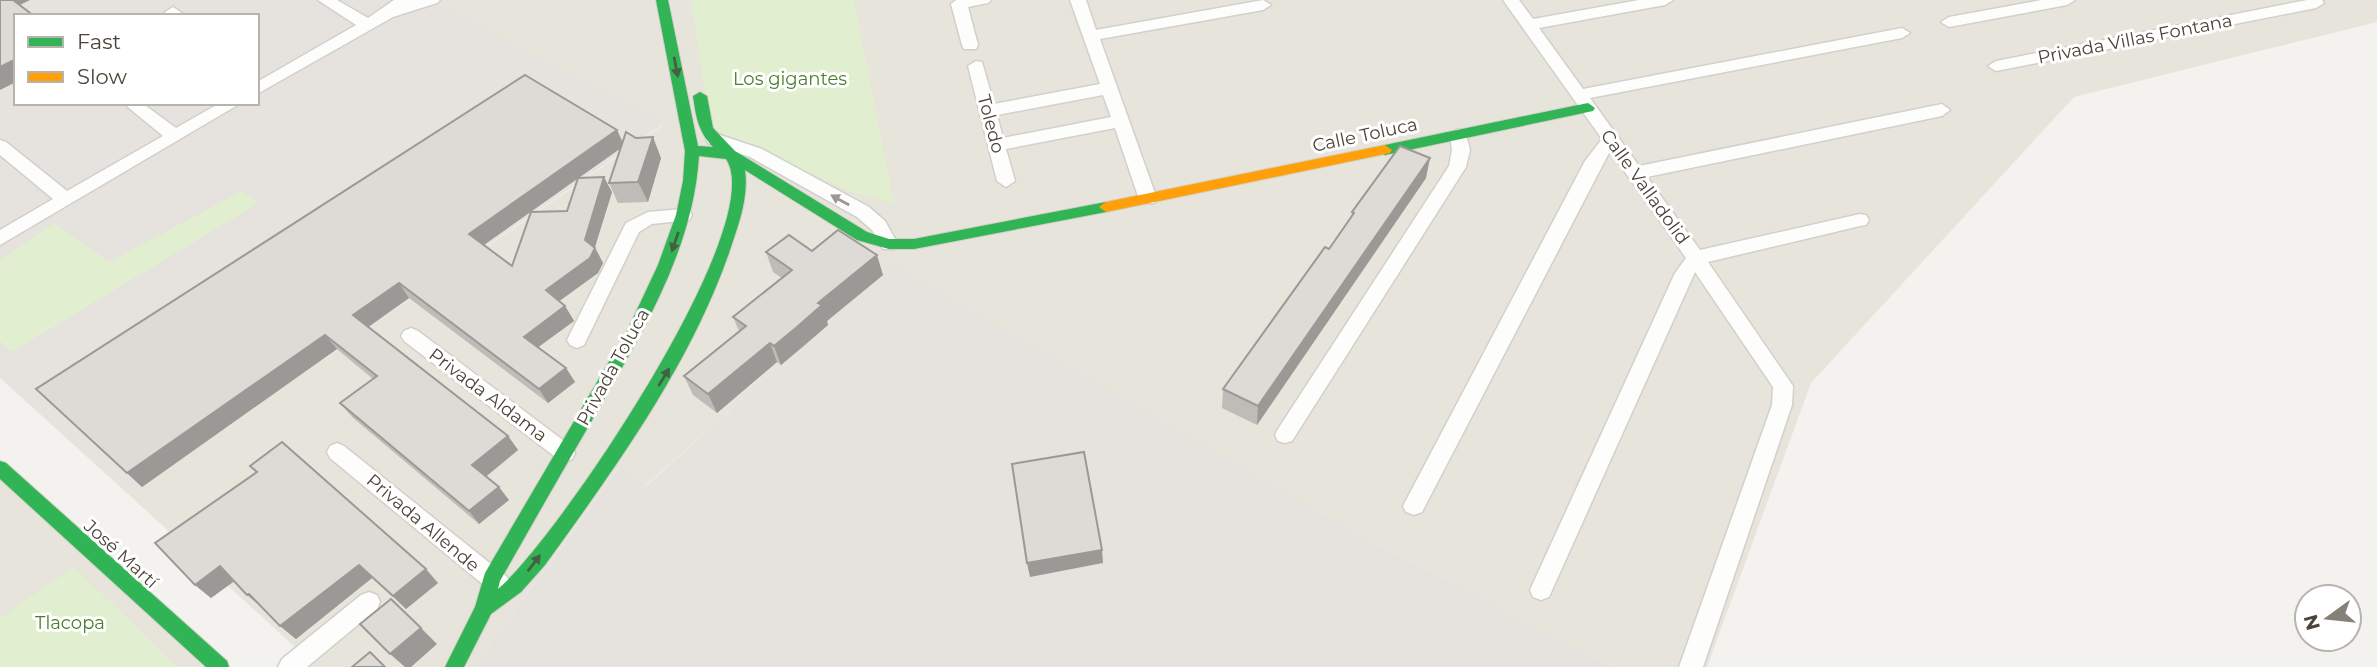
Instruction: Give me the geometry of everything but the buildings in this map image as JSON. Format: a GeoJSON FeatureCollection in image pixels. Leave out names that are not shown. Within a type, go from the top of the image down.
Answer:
{"type":"FeatureCollection","features":[{"type":"Feature","properties":{"kind":"main road","name":"Privada Toluca"},"geometry":{"type":"LineString","coordinates":[[454,667],[484,608],[491,579],[639,323],[666,265],[683,215],[690,181],[691,145],[662,0]]}},
{"type":"Feature","properties":{"kind":"main road"},"geometry":{"type":"LineString","coordinates":[[696,76],[707,131],[720,140],[734,156],[847,228],[889,244],[930,241],[1149,199]]}},
{"type":"Feature","properties":{"kind":"main road","name":"Calle Toluca"},"geometry":{"type":"LineString","coordinates":[[1149,199],[1458,135],[1584,101]]}},
{"type":"Feature","properties":{"kind":"main road"},"geometry":{"type":"LineString","coordinates":[[691,145],[734,156]]}},
{"type":"Feature","properties":{"kind":"main road"},"geometry":{"type":"LineString","coordinates":[[484,608],[511,592],[599,472],[656,389],[687,337],[712,282],[732,216],[739,171],[734,156]]}},
{"type":"Feature","properties":{"kind":"main road","name":"José Martí"},"geometry":{"type":"LineString","coordinates":[[0,468],[220,667]]}},
{"type":"Feature","properties":{"kind":"street"},"geometry":{"type":"LineString","coordinates":[[326,0],[368,25]]}},
{"type":"Feature","properties":{"kind":"street"},"geometry":{"type":"LineString","coordinates":[[259,88],[388,13],[402,0]]}},
{"type":"Feature","properties":{"kind":"street"},"geometry":{"type":"LineString","coordinates":[[388,13],[432,0]]}},
{"type":"Feature","properties":{"kind":"street"},"geometry":{"type":"LineString","coordinates":[[970,45],[959,4],[983,0]]}},
{"type":"Feature","properties":{"kind":"street"},"geometry":{"type":"LineString","coordinates":[[1078,0],[1149,199]]}},
{"type":"Feature","properties":{"kind":"street","name":"Calle Valladolid"},"geometry":{"type":"LineString","coordinates":[[1511,0],[1696,258],[1783,386],[1782,405],[1691,667]]}},
{"type":"Feature","properties":{"kind":"street"},"geometry":{"type":"LineString","coordinates":[[1529,25],[1665,0]]}},
{"type":"Feature","properties":{"kind":"street"},"geometry":{"type":"LineString","coordinates":[[1949,22],[2067,0]]}},
{"type":"Feature","properties":{"kind":"street","name":"Privada Villas Fontana"},"geometry":{"type":"LineString","coordinates":[[1996,66],[2314,2]]}},
{"type":"Feature","properties":{"kind":"street"},"geometry":{"type":"LineString","coordinates":[[1091,36],[1263,5]]}},
{"type":"Feature","properties":{"kind":"street"},"geometry":{"type":"LineString","coordinates":[[1584,101],[1902,33]]}},
{"type":"Feature","properties":{"kind":"street","name":"Toledo"},"geometry":{"type":"LineString","coordinates":[[976,66],[1006,181]]}},
{"type":"Feature","properties":{"kind":"street"},"geometry":{"type":"LineString","coordinates":[[259,68],[275,79]]}},
{"type":"Feature","properties":{"kind":"street"},"geometry":{"type":"LineString","coordinates":[[988,111],[1109,88]]}},
{"type":"Feature","properties":{"kind":"street"},"geometry":{"type":"LineString","coordinates":[[134,105],[175,136]]}},
{"type":"Feature","properties":{"kind":"street"},"geometry":{"type":"LineString","coordinates":[[0,238],[229,105]]}},
{"type":"Feature","properties":{"kind":"street"},"geometry":{"type":"LineString","coordinates":[[1635,173],[1942,110]]}},
{"type":"Feature","properties":{"kind":"street"},"geometry":{"type":"LineString","coordinates":[[997,145],[1121,121]]}},
{"type":"Feature","properties":{"kind":"street"},"geometry":{"type":"LineString","coordinates":[[1285,435],[1457,167],[1461,150],[1458,135]]}},
{"type":"Feature","properties":{"kind":"street"},"geometry":{"type":"LineString","coordinates":[[691,145],[720,140],[755,153],[863,212],[878,226],[889,244]]}},
{"type":"Feature","properties":{"kind":"street"},"geometry":{"type":"LineString","coordinates":[[1414,506],[1594,161],[1603,147],[1612,141]]}},
{"type":"Feature","properties":{"kind":"street"},"geometry":{"type":"LineString","coordinates":[[0,146],[66,200]]}},
{"type":"Feature","properties":{"kind":"street"},"geometry":{"type":"LineString","coordinates":[[577,340],[632,228],[648,218],[683,215]]}},
{"type":"Feature","properties":{"kind":"street"},"geometry":{"type":"LineString","coordinates":[[1541,590],[1684,273],[1696,258],[1860,220]]}},
{"type":"Feature","properties":{"kind":"street","name":"Privada Aldama"},"geometry":{"type":"LineString","coordinates":[[411,336],[565,453]]}},
{"type":"Feature","properties":{"kind":"street","name":"Privada Allende"},"geometry":{"type":"LineString","coordinates":[[337,452],[491,579],[511,592]]}},
{"type":"Feature","properties":{"kind":"street"},"geometry":{"type":"LineString","coordinates":[[290,667],[369,602]]}},
{"type":"Feature","properties":{"kind":"shaded area"},"geometry":{"type":"Polygon","coordinates":[[[0,0],[431,0],[663,124],[128,494],[0,378],[0,0]]]}},
{"type":"Feature","properties":{"kind":"shaded area"},"geometry":{"type":"Polygon","coordinates":[[[431,0],[2377,0],[2377,22],[2074,97],[1811,383],[1707,667],[1614,667],[1365,538],[891,266],[645,486],[619,468],[474,667],[310,667],[298,650],[128,494],[663,125],[431,0]]]}},
{"type":"Feature","properties":{"kind":"shaded area"},"geometry":{"type":"Polygon","coordinates":[[[891,265],[1365,538],[1614,667],[474,667],[620,467],[646,486],[891,265]]]}},
{"type":"Feature","properties":{"kind":"shaded area"},"geometry":{"type":"Polygon","coordinates":[[[0,470],[204,667],[0,667],[0,470]]]}},
{"type":"Feature","properties":{"kind":"green space","name":"Los gigantes"},"geometry":{"type":"Polygon","coordinates":[[[854,0],[894,204],[852,192],[711,129],[691,1],[854,0]]]}},
{"type":"Feature","properties":{"kind":"green space"},"geometry":{"type":"Polygon","coordinates":[[[242,191],[259,203],[12,352],[0,341],[0,260],[54,223],[109,262],[242,191]]]}},
{"type":"Feature","properties":{"kind":"green space","name":"Tlacopa"},"geometry":{"type":"Polygon","coordinates":[[[74,567],[177,667],[0,667],[0,618],[74,567]]]}},
{"type":"Feature","properties":{"kind":"traffic: fast"},"geometry":{"type":"LineString","coordinates":[[454,667],[484,608],[491,579],[634,333],[666,265],[683,215],[690,181],[692,151],[662,0]]}},
{"type":"Feature","properties":{"kind":"traffic: fast"},"geometry":{"type":"LineString","coordinates":[[484,608],[514,586],[550,544],[663,377],[712,280],[734,212],[739,178],[736,163],[706,128],[700,96]]}},
{"type":"Feature","properties":{"kind":"traffic: fast"},"geometry":{"type":"LineString","coordinates":[[1385,150],[1588,108]]}},
{"type":"Feature","properties":{"kind":"traffic: fast"},"geometry":{"type":"LineString","coordinates":[[692,151],[711,151],[734,156],[862,236],[889,244],[914,244],[1106,207]]}},
{"type":"Feature","properties":{"kind":"traffic: fast"},"geometry":{"type":"LineString","coordinates":[[0,468],[220,667]]}},
{"type":"Feature","properties":{"kind":"traffic: slow"},"geometry":{"type":"LineString","coordinates":[[1106,207],[1385,150]]}}]}
